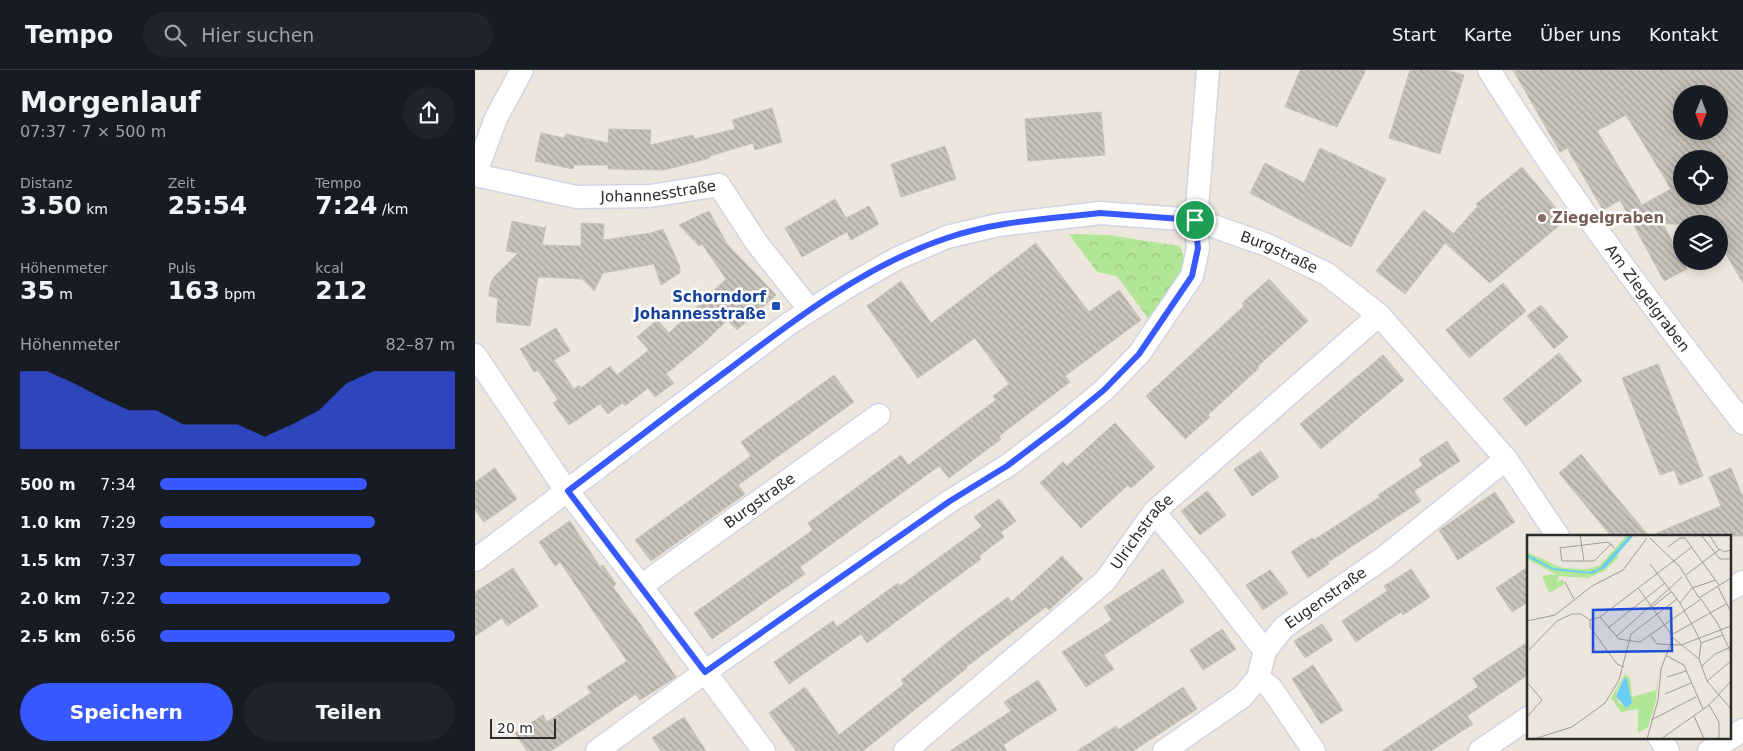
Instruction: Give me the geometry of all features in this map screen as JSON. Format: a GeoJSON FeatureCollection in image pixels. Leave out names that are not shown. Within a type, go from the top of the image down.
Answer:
{"type":"FeatureCollection","features":[{"type":"Feature","properties":{"kind":"street","name":"Johannesstraße"},"geometry":{"type":"LineString","coordinates":[[522,70],[496,118],[475,175],[577,197],[650,196],[719,185],[756,242],[810,310]]}},
{"type":"Feature","properties":{"kind":"street"},"geometry":{"type":"LineString","coordinates":[[597,751],[705,672],[950,501],[1007,466],[1104,390],[1139,354],[1192,276],[1198,248],[1195,220],[1208,70]]}},
{"type":"Feature","properties":{"kind":"street","name":"Am Ziegelgraben"},"geometry":{"type":"LineString","coordinates":[[1489,70],[1549,161],[1648,301],[1743,423]]}},
{"type":"Feature","properties":{"kind":"street","name":"Burgstraße"},"geometry":{"type":"LineString","coordinates":[[475,560],[790,323],[898,258],[947,237],[998,225],[1100,213],[1195,220],[1267,246],[1327,274],[1379,315],[1506,459],[1557,535]]}},
{"type":"Feature","properties":{"kind":"street","name":"Ulrichstraße"},"geometry":{"type":"LineString","coordinates":[[905,751],[1105,581],[1154,512],[1379,315]]}},
{"type":"Feature","properties":{"kind":"street"},"geometry":{"type":"LineString","coordinates":[[475,355],[568,491],[763,751]]}},
{"type":"Feature","properties":{"kind":"street","name":"Burgstraße"},"geometry":{"type":"LineString","coordinates":[[641,586],[879,415]]}},
{"type":"Feature","properties":{"kind":"street","name":"Eugenstraße"},"geometry":{"type":"LineString","coordinates":[[1164,751],[1242,697],[1258,678],[1265,651],[1284,627],[1385,556],[1506,459]]}},
{"type":"Feature","properties":{"kind":"street"},"geometry":{"type":"LineString","coordinates":[[1154,512],[1265,651]]}},
{"type":"Feature","properties":{"kind":"street"},"geometry":{"type":"LineString","coordinates":[[1731,589],[1743,582]]}},
{"type":"Feature","properties":{"kind":"street"},"geometry":{"type":"LineString","coordinates":[[1258,678],[1271,688],[1314,751]]}},
{"type":"Feature","properties":{"kind":"street"},"geometry":{"type":"LineString","coordinates":[[1480,751],[1527,719]]}},
{"type":"Feature","properties":{"kind":"street"},"geometry":{"type":"LineString","coordinates":[[1731,737],[1743,730]]}},
{"type":"Feature","properties":{"kind":"street"},"geometry":{"type":"LineString","coordinates":[[1660,738],[1669,751]]}},
{"type":"Feature","properties":{"kind":"street"},"geometry":{"type":"LineString","coordinates":[[1709,751],[1730,738]]}},
{"type":"Feature","properties":{"kind":"green space"},"geometry":{"type":"Polygon","coordinates":[[[1069,234],[1107,235],[1180,246],[1184,258],[1183,274],[1150,321],[1117,276],[1097,272],[1069,234]]]}},
{"type":"Feature","properties":{"kind":"building"},"geometry":{"type":"Polygon","coordinates":[[[1300,70],[1366,70],[1337,127],[1285,107],[1300,70]]]}},
{"type":"Feature","properties":{"kind":"building"},"geometry":{"type":"Polygon","coordinates":[[[1410,70],[1447,70],[1464,75],[1440,154],[1389,138],[1410,70]]]}},
{"type":"Feature","properties":{"kind":"building"},"geometry":{"type":"Polygon","coordinates":[[[1513,70],[1743,70],[1743,283],[1728,257],[1728,215],[1673,215],[1673,224],[1663,224],[1673,243],[1673,270],[1685,270],[1664,281],[1620,200],[1603,210],[1567,148],[1560,152],[1513,70]],[[1626,115],[1597,131],[1642,205],[1671,189],[1626,115]]]}},
{"type":"Feature","properties":{"kind":"building"},"geometry":{"type":"Polygon","coordinates":[[[772,108],[782,142],[755,150],[753,143],[710,156],[710,158],[664,170],[608,169],[608,165],[574,165],[573,169],[535,161],[541,133],[564,138],[566,134],[608,143],[609,129],[651,130],[650,145],[693,135],[694,139],[735,129],[732,120],[772,108]]]}},
{"type":"Feature","properties":{"kind":"building"},"geometry":{"type":"Polygon","coordinates":[[[1101,112],[1105,155],[1028,161],[1025,119],[1101,112]]]}},
{"type":"Feature","properties":{"kind":"building"},"geometry":{"type":"Polygon","coordinates":[[[945,146],[956,179],[901,197],[891,164],[945,146]]]}},
{"type":"Feature","properties":{"kind":"building"},"geometry":{"type":"Polygon","coordinates":[[[1320,148],[1386,179],[1351,247],[1250,193],[1265,163],[1304,183],[1320,148]]]}},
{"type":"Feature","properties":{"kind":"building"},"geometry":{"type":"Polygon","coordinates":[[[1522,167],[1566,220],[1490,283],[1445,243],[1478,206],[1476,204],[1522,167]]]}},
{"type":"Feature","properties":{"kind":"building"},"geometry":{"type":"Polygon","coordinates":[[[835,199],[846,218],[869,206],[879,224],[851,240],[847,232],[802,257],[785,228],[835,199]]]}},
{"type":"Feature","properties":{"kind":"building"},"geometry":{"type":"Polygon","coordinates":[[[1424,210],[1453,233],[1405,294],[1376,271],[1424,210]]]}},
{"type":"Feature","properties":{"kind":"building"},"geometry":{"type":"Polygon","coordinates":[[[709,211],[727,244],[776,295],[737,330],[727,320],[707,340],[666,374],[674,383],[655,397],[648,388],[625,406],[622,403],[608,414],[600,404],[569,425],[553,403],[558,400],[538,370],[534,372],[520,349],[556,328],[570,351],[554,360],[574,389],[579,385],[581,388],[610,366],[617,375],[649,350],[637,337],[657,320],[669,333],[726,279],[702,244],[699,246],[679,225],[709,211]]]}},
{"type":"Feature","properties":{"kind":"building"},"geometry":{"type":"Polygon","coordinates":[[[512,221],[544,228],[546,226],[542,245],[581,246],[581,223],[604,224],[603,240],[651,233],[663,229],[680,267],[680,273],[661,285],[654,264],[603,273],[594,291],[582,279],[538,277],[530,326],[496,322],[498,298],[489,296],[490,285],[493,278],[518,253],[506,251],[512,221]]]}},
{"type":"Feature","properties":{"kind":"building"},"geometry":{"type":"Polygon","coordinates":[[[1036,243],[1089,312],[1119,290],[1141,320],[1065,376],[1070,382],[999,436],[1001,439],[949,478],[939,466],[800,567],[805,574],[712,639],[694,613],[813,530],[808,523],[901,455],[908,465],[996,400],[993,396],[1009,384],[975,338],[918,378],[867,306],[901,281],[931,323],[1036,243]]]}},
{"type":"Feature","properties":{"kind":"building"},"geometry":{"type":"Polygon","coordinates":[[[1269,279],[1308,321],[1258,366],[1259,368],[1208,415],[1210,417],[1185,439],[1146,396],[1244,306],[1242,303],[1269,279]]]}},
{"type":"Feature","properties":{"kind":"building"},"geometry":{"type":"Polygon","coordinates":[[[1503,283],[1526,311],[1469,358],[1446,330],[1503,283]]]}},
{"type":"Feature","properties":{"kind":"building"},"geometry":{"type":"Polygon","coordinates":[[[1541,305],[1568,337],[1554,349],[1527,316],[1541,305]]]}},
{"type":"Feature","properties":{"kind":"building"},"geometry":{"type":"Polygon","coordinates":[[[1559,353],[1582,381],[1526,426],[1503,399],[1559,353]]]}},
{"type":"Feature","properties":{"kind":"building"},"geometry":{"type":"Polygon","coordinates":[[[1383,355],[1404,380],[1321,449],[1300,424],[1383,355]]]}},
{"type":"Feature","properties":{"kind":"building"},"geometry":{"type":"Polygon","coordinates":[[[1658,364],[1703,476],[1680,485],[1674,470],[1660,475],[1622,378],[1658,364]]]}},
{"type":"Feature","properties":{"kind":"building"},"geometry":{"type":"Polygon","coordinates":[[[834,375],[854,402],[738,485],[745,494],[651,561],[635,540],[751,456],[741,442],[834,375]]]}},
{"type":"Feature","properties":{"kind":"building"},"geometry":{"type":"Polygon","coordinates":[[[1115,423],[1155,467],[1131,488],[1128,485],[1081,528],[1040,483],[1063,462],[1067,466],[1115,423]]]}},
{"type":"Feature","properties":{"kind":"building"},"geometry":{"type":"Polygon","coordinates":[[[1447,441],[1460,461],[1414,491],[1421,501],[1328,562],[1329,564],[1308,578],[1291,552],[1312,538],[1314,540],[1380,497],[1378,495],[1423,465],[1419,459],[1447,441]]]}},
{"type":"Feature","properties":{"kind":"building"},"geometry":{"type":"Polygon","coordinates":[[[1261,451],[1279,477],[1252,496],[1234,469],[1261,451]]]}},
{"type":"Feature","properties":{"kind":"building"},"geometry":{"type":"Polygon","coordinates":[[[1581,454],[1648,535],[1610,535],[1559,473],[1581,454]]]}},
{"type":"Feature","properties":{"kind":"building"},"geometry":{"type":"Polygon","coordinates":[[[495,468],[517,499],[484,522],[475,510],[475,482],[495,468]]]}},
{"type":"Feature","properties":{"kind":"building"},"geometry":{"type":"Polygon","coordinates":[[[1731,468],[1743,497],[1743,536],[1652,535],[1721,506],[1709,477],[1731,468]]]}},
{"type":"Feature","properties":{"kind":"building"},"geometry":{"type":"Polygon","coordinates":[[[1207,491],[1226,515],[1200,535],[1181,511],[1207,491]]]}},
{"type":"Feature","properties":{"kind":"building"},"geometry":{"type":"Polygon","coordinates":[[[1495,492],[1515,522],[1458,560],[1439,530],[1495,492]]]}},
{"type":"Feature","properties":{"kind":"building"},"geometry":{"type":"Polygon","coordinates":[[[999,499],[1016,521],[1001,532],[1004,537],[979,556],[981,559],[867,643],[861,634],[789,684],[774,662],[833,621],[837,627],[898,583],[900,586],[982,526],[974,517],[999,499]]]}},
{"type":"Feature","properties":{"kind":"building"},"geometry":{"type":"Polygon","coordinates":[[[570,521],[600,567],[603,565],[616,584],[613,587],[676,677],[640,700],[636,694],[551,751],[527,751],[515,733],[543,715],[547,722],[591,693],[587,687],[627,661],[560,562],[555,566],[539,542],[570,521]]]}},
{"type":"Feature","properties":{"kind":"building"},"geometry":{"type":"Polygon","coordinates":[[[1062,556],[1083,579],[1049,610],[1046,607],[966,667],[863,751],[796,751],[769,713],[805,687],[839,735],[904,684],[901,680],[963,630],[1008,597],[1011,602],[1062,556]]]}},
{"type":"Feature","properties":{"kind":"building"},"geometry":{"type":"Polygon","coordinates":[[[513,568],[538,606],[507,626],[502,618],[475,636],[475,592],[513,568]]]}},
{"type":"Feature","properties":{"kind":"building"},"geometry":{"type":"Polygon","coordinates":[[[1527,568],[1527,603],[1512,612],[1496,588],[1527,568]]]}},
{"type":"Feature","properties":{"kind":"building"},"geometry":{"type":"Polygon","coordinates":[[[1163,569],[1184,602],[1104,655],[1114,669],[1086,687],[1062,652],[1112,620],[1104,607],[1163,569]]]}},
{"type":"Feature","properties":{"kind":"building"},"geometry":{"type":"Polygon","coordinates":[[[1411,569],[1430,597],[1403,615],[1401,612],[1356,642],[1342,621],[1387,591],[1384,586],[1411,569]]]}},
{"type":"Feature","properties":{"kind":"building"},"geometry":{"type":"Polygon","coordinates":[[[1270,570],[1288,593],[1263,610],[1246,585],[1270,570]]]}},
{"type":"Feature","properties":{"kind":"building"},"geometry":{"type":"Polygon","coordinates":[[[1322,624],[1333,640],[1305,658],[1294,641],[1322,624]]]}},
{"type":"Feature","properties":{"kind":"building"},"geometry":{"type":"Polygon","coordinates":[[[1222,629],[1236,649],[1203,670],[1190,650],[1222,629]]]}},
{"type":"Feature","properties":{"kind":"building"},"geometry":{"type":"Polygon","coordinates":[[[1527,643],[1527,676],[1467,716],[1473,724],[1431,751],[1382,751],[1478,687],[1473,678],[1527,643]]]}},
{"type":"Feature","properties":{"kind":"building"},"geometry":{"type":"Polygon","coordinates":[[[1313,665],[1343,710],[1321,724],[1292,679],[1313,665]]]}},
{"type":"Feature","properties":{"kind":"building"},"geometry":{"type":"Polygon","coordinates":[[[1038,680],[1057,710],[1003,745],[1007,751],[950,751],[1011,711],[1004,702],[1038,680]]]}},
{"type":"Feature","properties":{"kind":"building"},"geometry":{"type":"Polygon","coordinates":[[[1183,687],[1197,709],[1133,751],[1077,751],[1116,726],[1118,730],[1183,687]]]}},
{"type":"Feature","properties":{"kind":"building"},"geometry":{"type":"Polygon","coordinates":[[[684,717],[706,751],[661,751],[652,738],[684,717]]]}},
{"type":"Feature","properties":{"kind":"place","name":"Ziegelgraben"},"geometry":{"type":"Point","coordinates":[1542,218]}},
{"type":"Feature","properties":{"kind":"place","name":"Schorndorf Johannesstraße"},"geometry":{"type":"Point","coordinates":[776,306]}},
{"type":"Feature","properties":{"kind":"route"},"geometry":{"type":"LineString","coordinates":[[1100,213],[1195,220],[1198,248],[1192,276],[1139,354],[1104,390],[1007,466],[950,501],[705,672],[568,491],[790,323],[898,258],[947,237],[998,225],[1100,213]]}}]}
